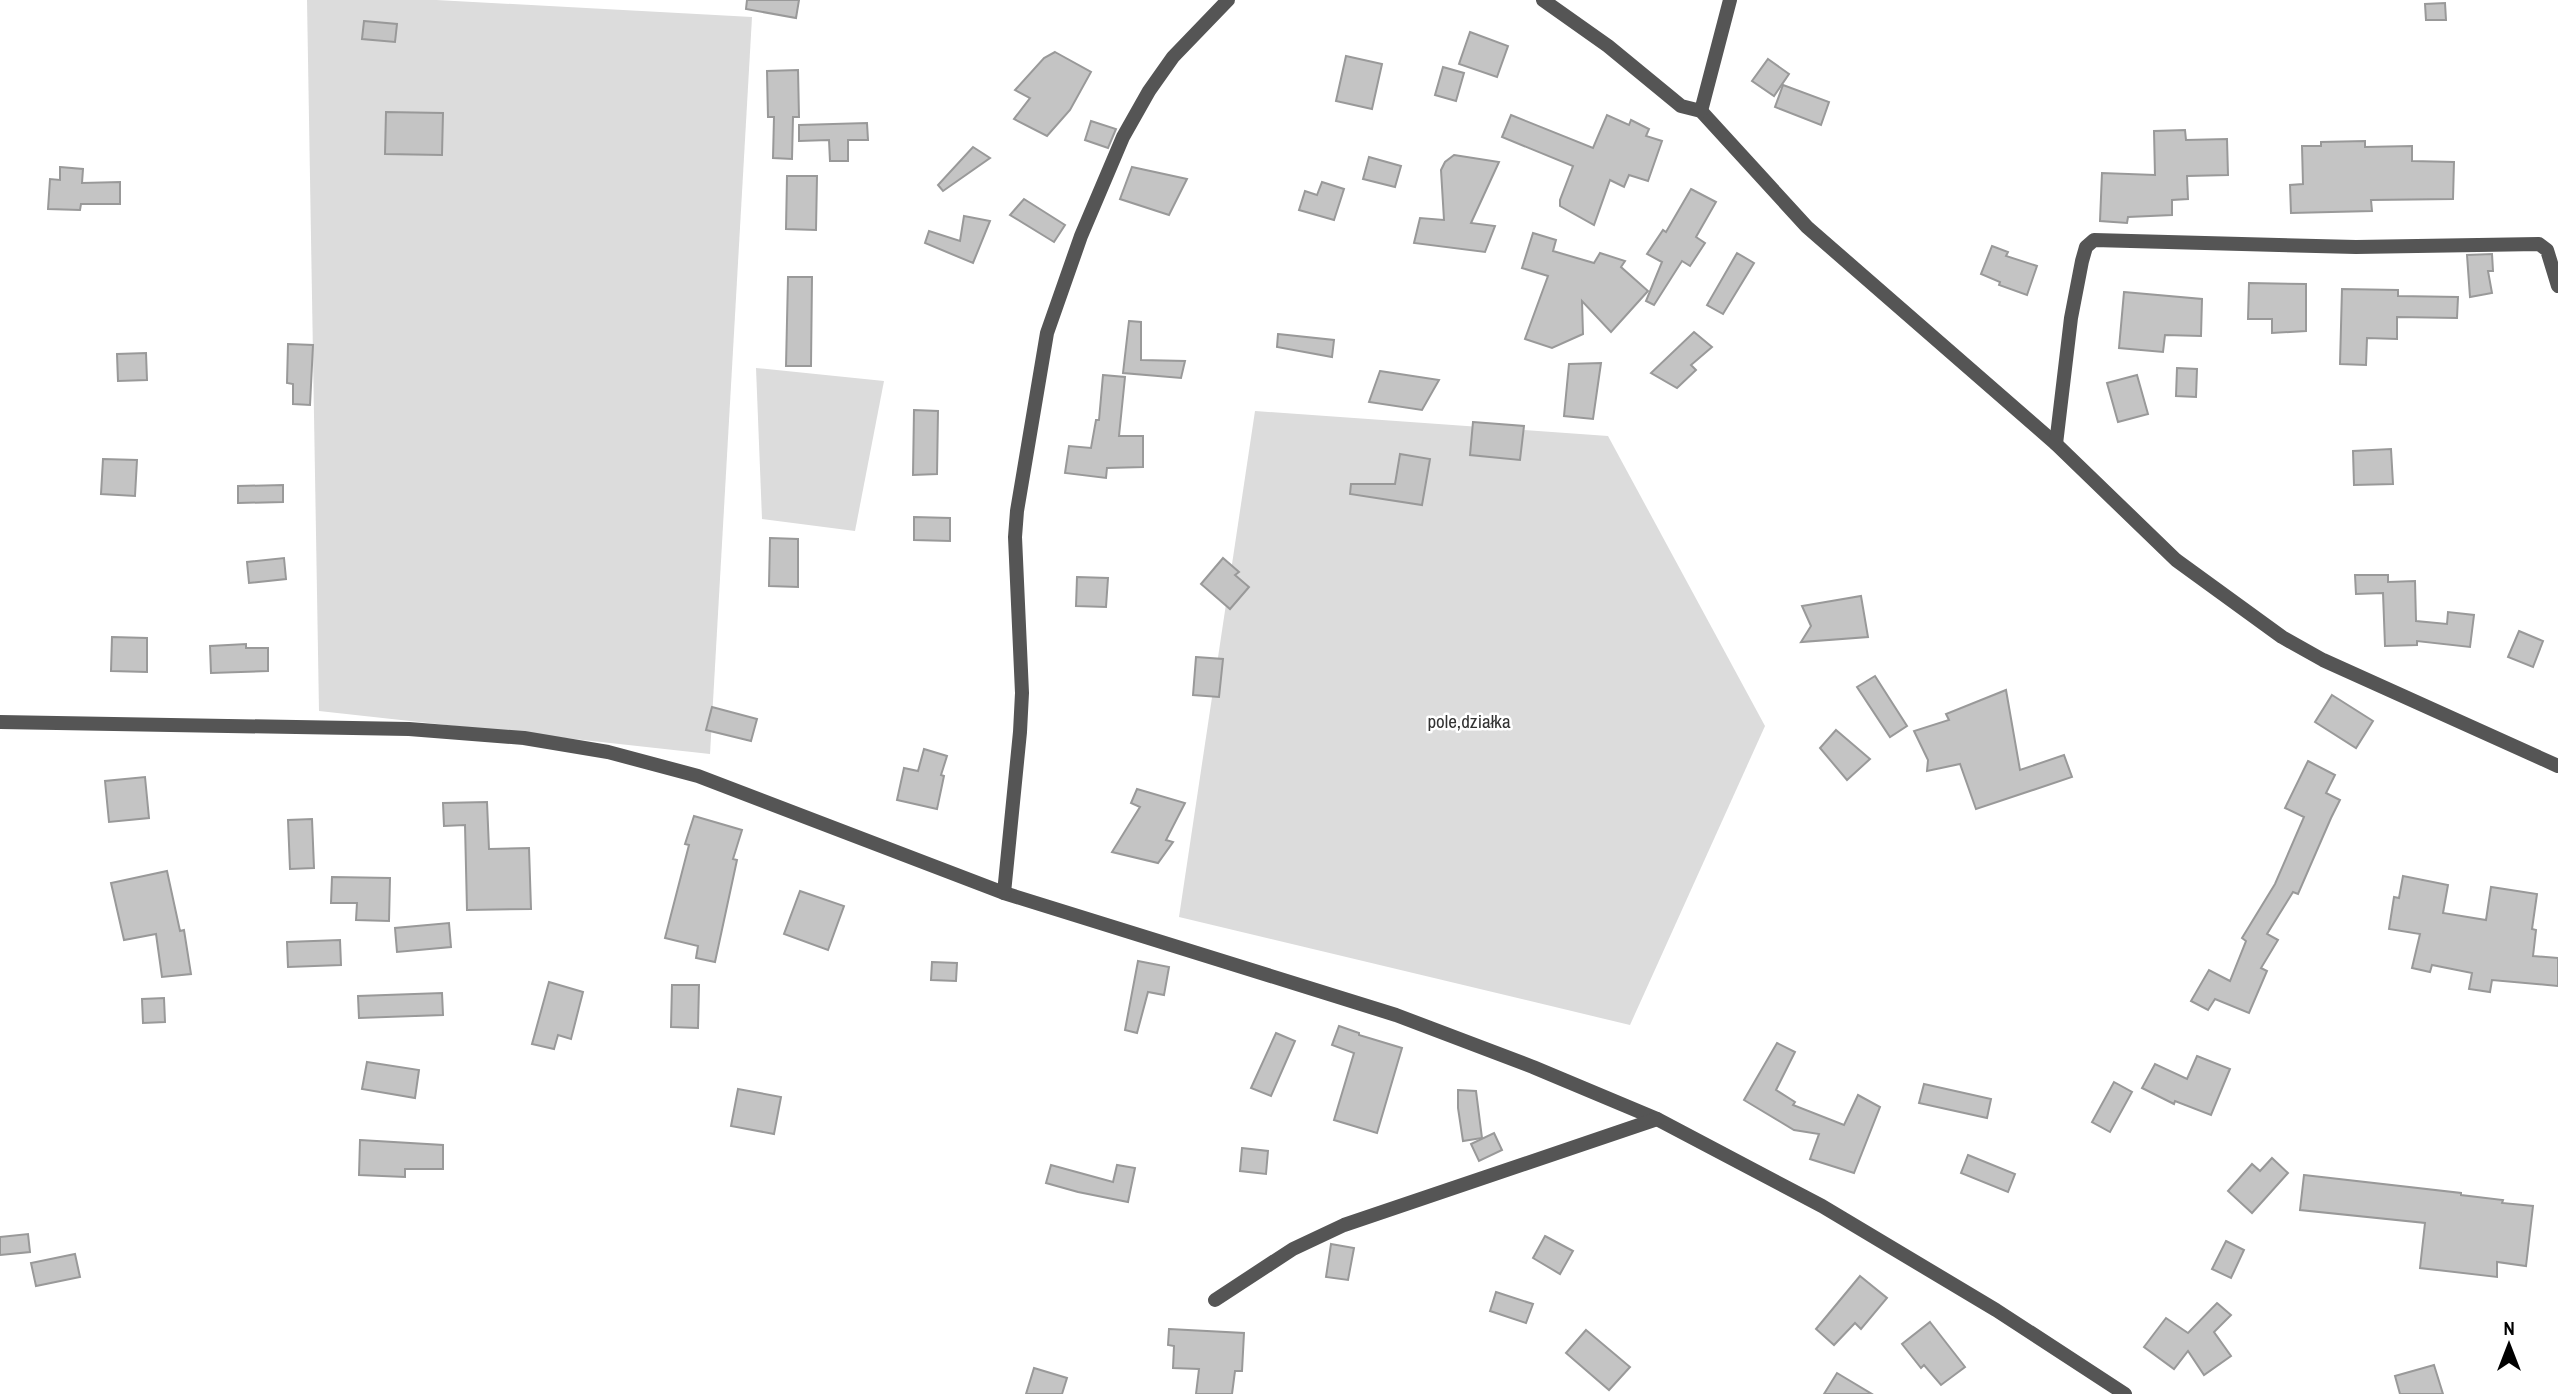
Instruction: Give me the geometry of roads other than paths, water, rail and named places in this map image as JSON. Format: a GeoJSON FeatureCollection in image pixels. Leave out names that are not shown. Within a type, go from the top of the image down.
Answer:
{"type":"FeatureCollection","features":[{"type":"Feature","properties":{"kind":"street"},"geometry":{"type":"LineString","coordinates":[[1004,893],[1021,706],[1016,524],[1019,489],[1047,333],[1081,236],[1136,111],[1173,57],[1228,0]]}},
{"type":"Feature","properties":{"kind":"street"},"geometry":{"type":"LineString","coordinates":[[1543,0],[1608,46],[1681,106],[1701,111],[1807,227],[2056,444],[2176,560],[2282,637],[2323,660],[2558,766]]}},
{"type":"Feature","properties":{"kind":"street"},"geometry":{"type":"LineString","coordinates":[[1701,111],[1730,0]]}},
{"type":"Feature","properties":{"kind":"street"},"geometry":{"type":"LineString","coordinates":[[2056,444],[2071,318],[2082,261],[2086,247],[2098,238],[2356,247],[2539,244],[2547,250],[2558,286]]}},
{"type":"Feature","properties":{"kind":"street"},"geometry":{"type":"LineString","coordinates":[[0,722],[409,729],[524,738],[608,752],[698,776],[1004,893],[1396,1015],[1533,1067],[1657,1119],[1822,1206],[1996,1310],[2125,1394]]}},
{"type":"Feature","properties":{"kind":"street"},"geometry":{"type":"LineString","coordinates":[[1215,1300],[1293,1249],[1344,1225],[1657,1119]]}},
{"type":"Feature","properties":{"kind":"park label","name":"pole,działka"},"geometry":{"type":"Point","coordinates":[1469,721]}}]}
